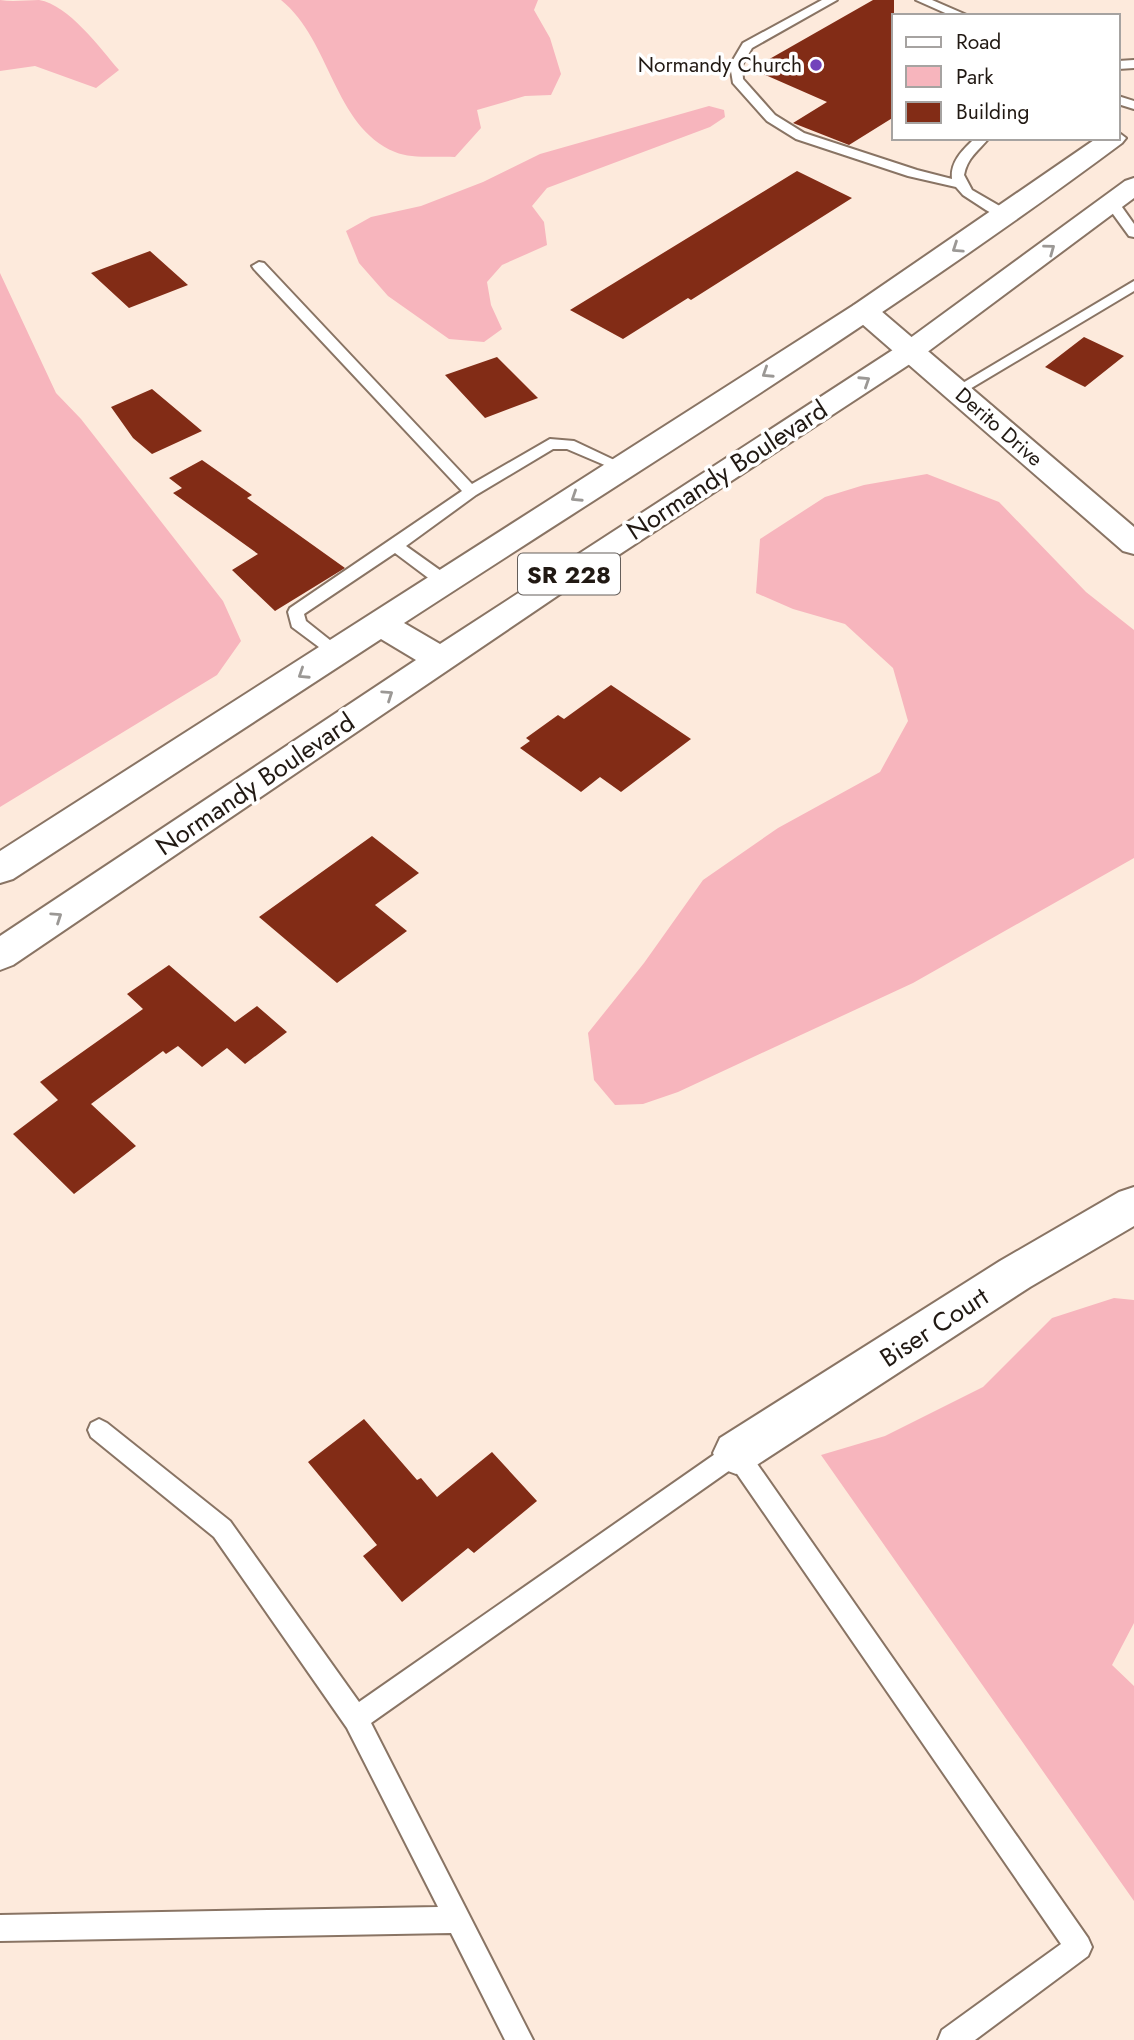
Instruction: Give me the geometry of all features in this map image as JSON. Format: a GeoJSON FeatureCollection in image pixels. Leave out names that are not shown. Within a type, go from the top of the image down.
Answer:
{"type":"FeatureCollection","features":[{"type":"Feature","properties":{"kind":"main road","name":"SR 228"},"geometry":{"type":"LineString","coordinates":[[0,869],[864,311],[1110,140]]}},
{"type":"Feature","properties":{"kind":"main road","name":"Normandy Boulevard"},"geometry":{"type":"LineString","coordinates":[[0,955],[912,350],[1123,195]]}},
{"type":"Feature","properties":{"kind":"main road","name":"Derito Drive"},"geometry":{"type":"LineString","coordinates":[[864,311],[1134,544]]}},
{"type":"Feature","properties":{"kind":"main road"},"geometry":{"type":"LineString","coordinates":[[381,624],[441,660]]}},
{"type":"Feature","properties":{"kind":"main road","name":"Biser Court"},"geometry":{"type":"LineString","coordinates":[[736,1454],[1015,1274],[1134,1205]]}},
{"type":"Feature","properties":{"kind":"lane"},"geometry":{"type":"LineString","coordinates":[[831,0],[747,46],[736,65],[737,80],[771,118],[800,136],[913,173],[959,184]]}},
{"type":"Feature","properties":{"kind":"lane"},"geometry":{"type":"LineString","coordinates":[[922,0],[958,14]]}},
{"type":"Feature","properties":{"kind":"lane"},"geometry":{"type":"LineString","coordinates":[[981,140],[964,155],[958,169],[959,184],[969,197],[1005,215]]}},
{"type":"Feature","properties":{"kind":"lane"},"geometry":{"type":"LineString","coordinates":[[1123,195],[1134,233]]}},
{"type":"Feature","properties":{"kind":"lane"},"geometry":{"type":"LineString","coordinates":[[259,266],[471,492]]}},
{"type":"Feature","properties":{"kind":"lane"},"geometry":{"type":"LineString","coordinates":[[958,390],[1131,291]]}},
{"type":"Feature","properties":{"kind":"lane"},"geometry":{"type":"LineString","coordinates":[[337,652],[298,623],[296,612],[396,546],[471,492],[550,444],[569,444],[621,467]]}},
{"type":"Feature","properties":{"kind":"lane"},"geometry":{"type":"LineString","coordinates":[[396,546],[445,582]]}},
{"type":"Feature","properties":{"kind":"lane"},"geometry":{"type":"LineString","coordinates":[[99,1430],[222,1529],[356,1719],[519,2040]]}},
{"type":"Feature","properties":{"kind":"lane"},"geometry":{"type":"LineString","coordinates":[[356,1719],[736,1454],[1079,1947],[952,2040]]}},
{"type":"Feature","properties":{"kind":"lane"},"geometry":{"type":"LineString","coordinates":[[0,1928],[458,1920]]}},
{"type":"Feature","properties":{"kind":"green space"},"geometry":{"type":"Polygon","coordinates":[[[0,0],[39,0],[61,10],[83,29],[119,70],[96,88],[35,66],[0,71],[0,0]]]}},
{"type":"Feature","properties":{"kind":"green space"},"geometry":{"type":"Polygon","coordinates":[[[281,0],[538,0],[534,10],[550,38],[561,74],[551,95],[525,96],[477,110],[481,128],[455,157],[401,154],[374,140],[358,123],[311,37],[298,17],[281,0]]]}},
{"type":"Feature","properties":{"kind":"green space"},"geometry":{"type":"Polygon","coordinates":[[[709,106],[724,110],[725,117],[710,127],[547,188],[532,206],[544,222],[547,245],[502,265],[487,282],[491,305],[502,329],[484,342],[449,339],[388,296],[359,263],[346,231],[371,217],[421,206],[483,182],[540,154],[709,106]]]}},
{"type":"Feature","properties":{"kind":"green space"},"geometry":{"type":"Polygon","coordinates":[[[0,273],[56,393],[81,419],[223,601],[241,641],[217,675],[0,807],[0,273]]]}},
{"type":"Feature","properties":{"kind":"green space"},"geometry":{"type":"Polygon","coordinates":[[[927,474],[999,502],[1086,592],[1134,630],[1134,858],[913,983],[678,1092],[643,1104],[615,1105],[594,1080],[588,1033],[644,963],[703,880],[778,828],[880,772],[908,721],[893,668],[845,624],[793,609],[756,593],[760,539],[825,497],[864,485],[927,474]]]}},
{"type":"Feature","properties":{"kind":"green space"},"geometry":{"type":"Polygon","coordinates":[[[1114,1298],[1134,1300],[1134,1623],[1112,1665],[1134,1686],[1134,1901],[821,1455],[885,1436],[983,1387],[1052,1318],[1114,1298]]]}},
{"type":"Feature","properties":{"kind":"building"},"geometry":{"type":"Polygon","coordinates":[[[873,0],[894,0],[892,118],[849,145],[793,123],[827,102],[752,69],[873,0]]]}},
{"type":"Feature","properties":{"kind":"building"},"geometry":{"type":"Polygon","coordinates":[[[797,171],[852,198],[691,300],[688,298],[623,339],[570,310],[797,171]]]}},
{"type":"Feature","properties":{"kind":"building"},"geometry":{"type":"Polygon","coordinates":[[[150,251],[188,285],[129,308],[91,273],[150,251]]]}},
{"type":"Feature","properties":{"kind":"building"},"geometry":{"type":"Polygon","coordinates":[[[1084,337],[1124,356],[1085,387],[1045,367],[1084,337]]]}},
{"type":"Feature","properties":{"kind":"building"},"geometry":{"type":"Polygon","coordinates":[[[497,357],[538,398],[485,418],[445,375],[497,357]]]}},
{"type":"Feature","properties":{"kind":"building"},"geometry":{"type":"Polygon","coordinates":[[[152,389],[202,431],[152,454],[133,438],[111,407],[152,389]]]}},
{"type":"Feature","properties":{"kind":"building"},"geometry":{"type":"Polygon","coordinates":[[[202,460],[252,495],[247,498],[345,568],[275,611],[232,570],[258,554],[173,493],[182,488],[169,478],[202,460]]]}},
{"type":"Feature","properties":{"kind":"building"},"geometry":{"type":"Polygon","coordinates":[[[611,685],[691,739],[621,792],[600,777],[581,792],[520,748],[530,741],[526,738],[558,715],[564,719],[611,685]]]}},
{"type":"Feature","properties":{"kind":"building"},"geometry":{"type":"Polygon","coordinates":[[[372,836],[419,873],[375,905],[407,931],[337,983],[259,917],[372,836]]]}},
{"type":"Feature","properties":{"kind":"building"},"geometry":{"type":"Polygon","coordinates":[[[169,965],[235,1022],[257,1006],[287,1032],[245,1064],[227,1048],[202,1067],[178,1046],[166,1054],[163,1051],[91,1104],[136,1146],[74,1194],[13,1134],[58,1100],[40,1082],[143,1009],[127,994],[169,965]]]}},
{"type":"Feature","properties":{"kind":"building"},"geometry":{"type":"Polygon","coordinates":[[[364,1419],[417,1480],[421,1478],[437,1497],[492,1452],[537,1501],[474,1553],[468,1548],[402,1602],[363,1556],[377,1545],[308,1462],[364,1419]]]}},
{"type":"Feature","properties":{"kind":"place","name":"Normandy Church"},"geometry":{"type":"Point","coordinates":[816,65]}}]}
